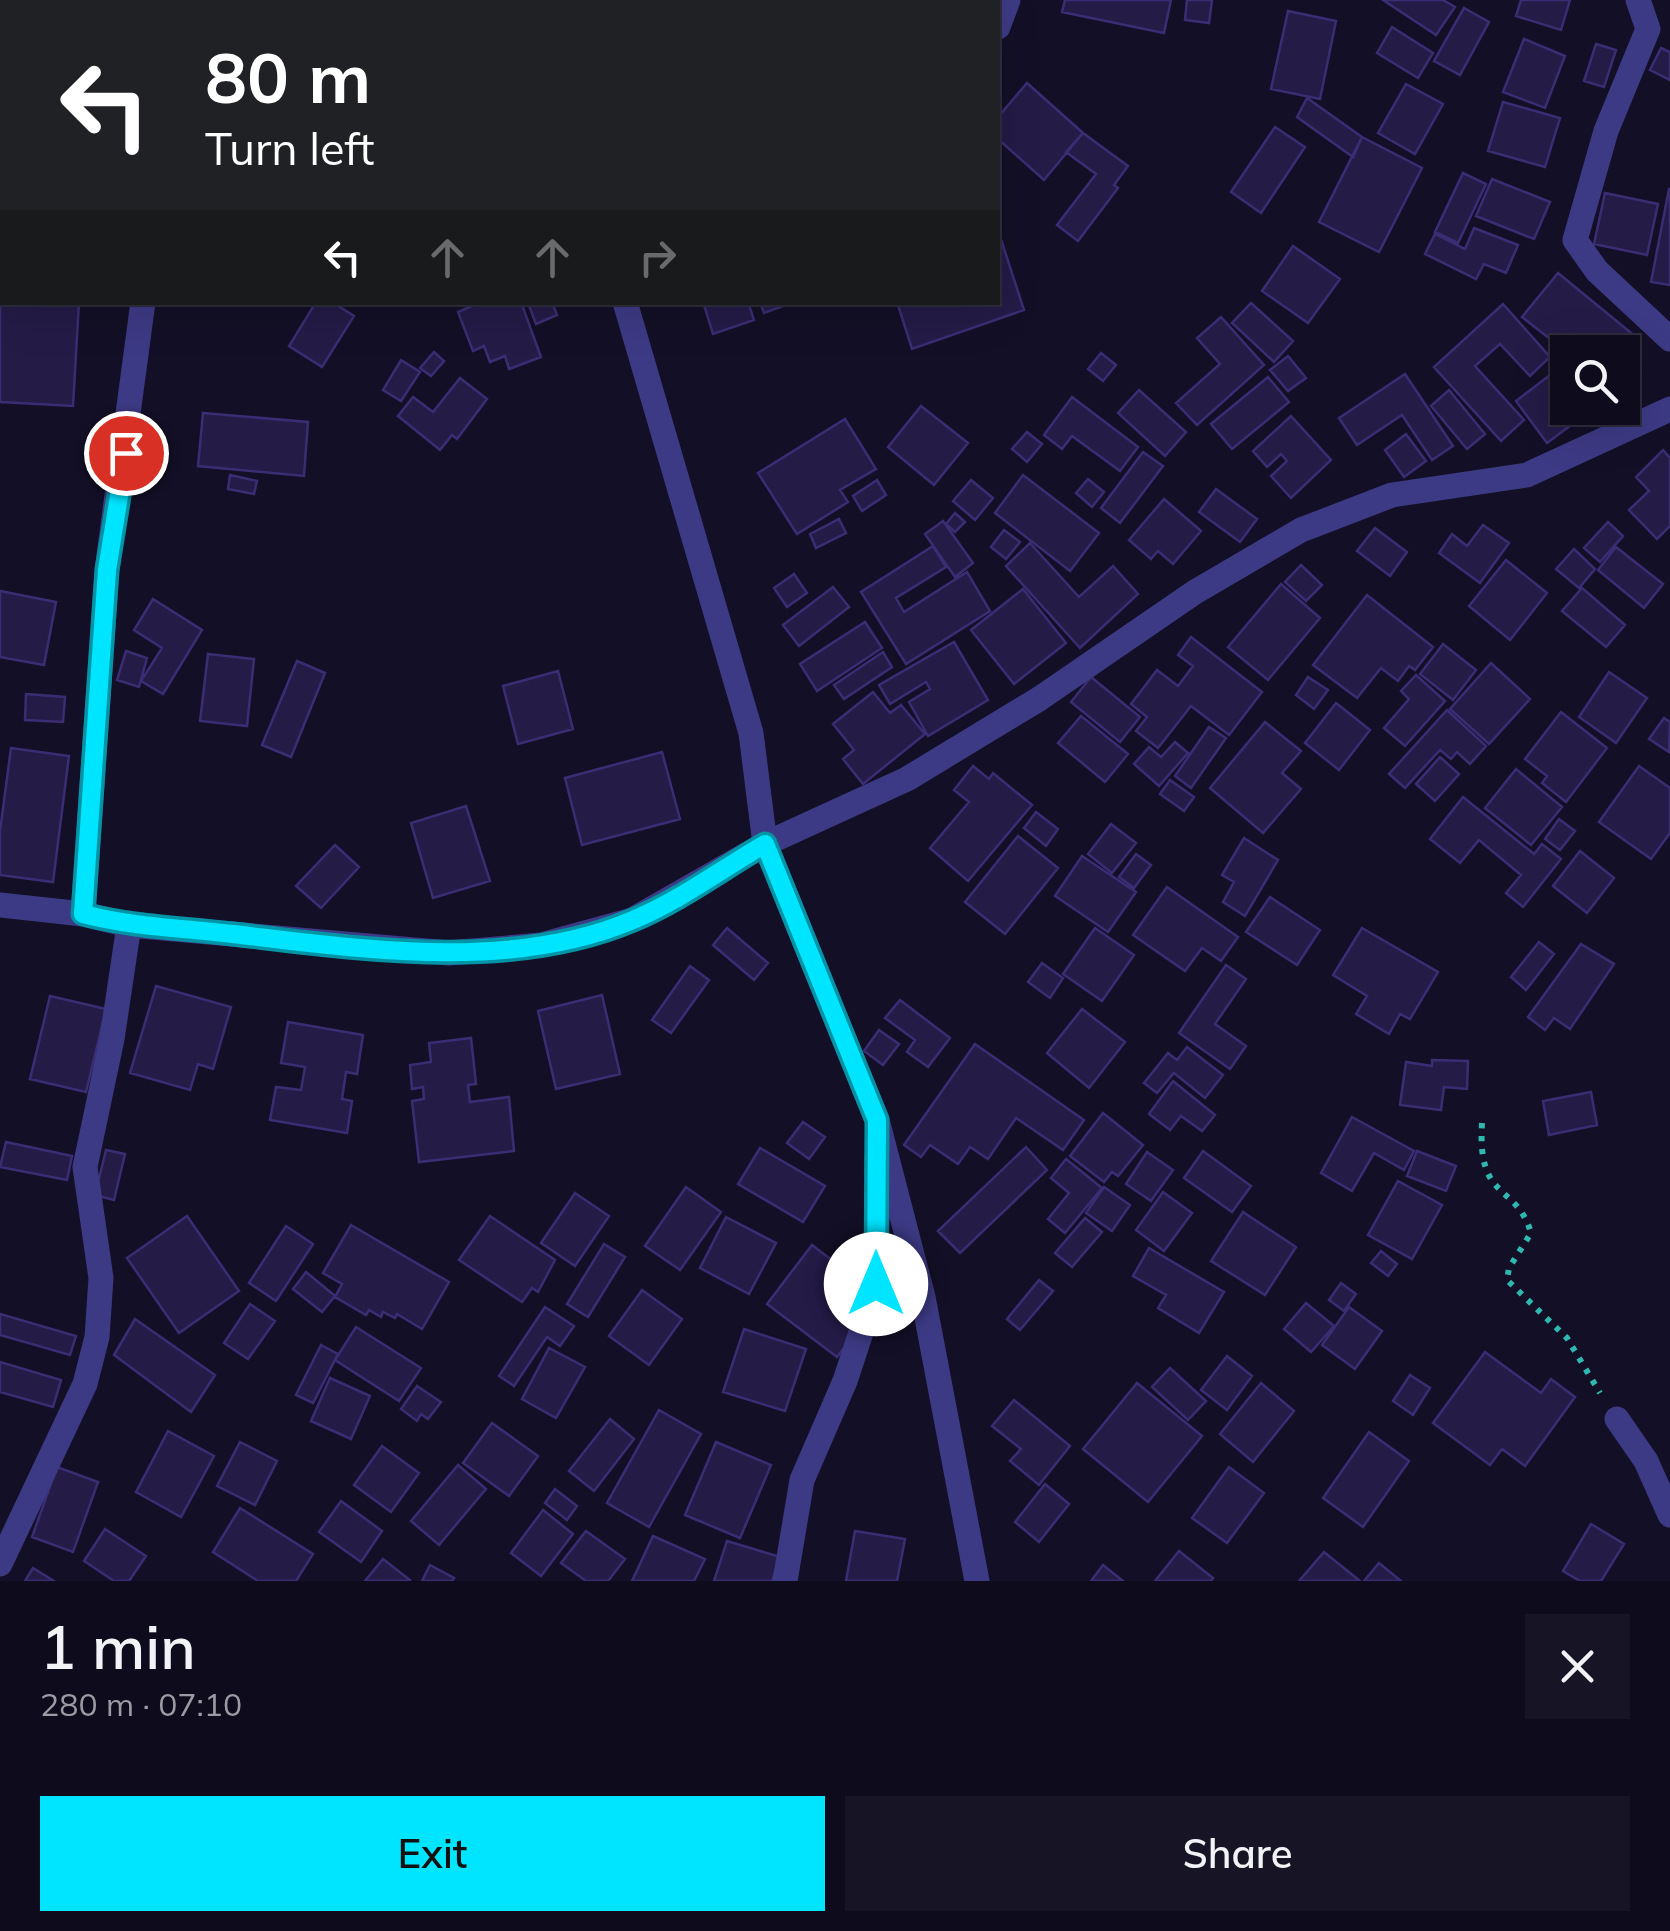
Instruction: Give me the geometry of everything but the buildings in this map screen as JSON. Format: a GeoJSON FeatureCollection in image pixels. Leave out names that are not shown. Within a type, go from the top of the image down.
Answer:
{"type":"FeatureCollection","features":[{"type":"Feature","properties":{"kind":"street"},"geometry":{"type":"LineString","coordinates":[[1638,0],[1648,29],[1606,132],[1574,240],[1597,272],[1670,338]]}},
{"type":"Feature","properties":{"kind":"street"},"geometry":{"type":"LineString","coordinates":[[83,914],[107,570],[143,305]]}},
{"type":"Feature","properties":{"kind":"street"},"geometry":{"type":"LineString","coordinates":[[626,305],[751,732],[765,844],[877,1120],[923,1296],[977,1581]]}},
{"type":"Feature","properties":{"kind":"street"},"geometry":{"type":"LineString","coordinates":[[0,905],[83,914],[129,926],[449,953],[541,945],[632,920],[765,844],[907,779],[1039,700],[1195,592],[1301,530],[1392,495],[1527,475],[1572,458],[1670,409]]}},
{"type":"Feature","properties":{"kind":"street"},"geometry":{"type":"LineString","coordinates":[[0,1564],[85,1384],[98,1337],[100,1278],[84,1167],[112,1039],[129,926]]}},
{"type":"Feature","properties":{"kind":"street"},"geometry":{"type":"LineString","coordinates":[[784,1581],[802,1480],[844,1380],[876,1284],[877,1120]]}},
{"type":"Feature","properties":{"kind":"street"},"geometry":{"type":"LineString","coordinates":[[1617,1419],[1646,1461],[1670,1516]]}},
{"type":"Feature","properties":{"kind":"path"},"geometry":{"type":"LineString","coordinates":[[1482,1123],[1480,1151],[1490,1182],[1527,1220],[1531,1233],[1509,1268],[1507,1280],[1567,1338],[1617,1419]]}},
{"type":"Feature","properties":{"kind":"route"},"geometry":{"type":"LineString","coordinates":[[126,453],[107,570],[83,914],[129,926],[346,947],[449,953],[541,945],[632,920],[765,844],[877,1120],[876,1284]]}}]}
